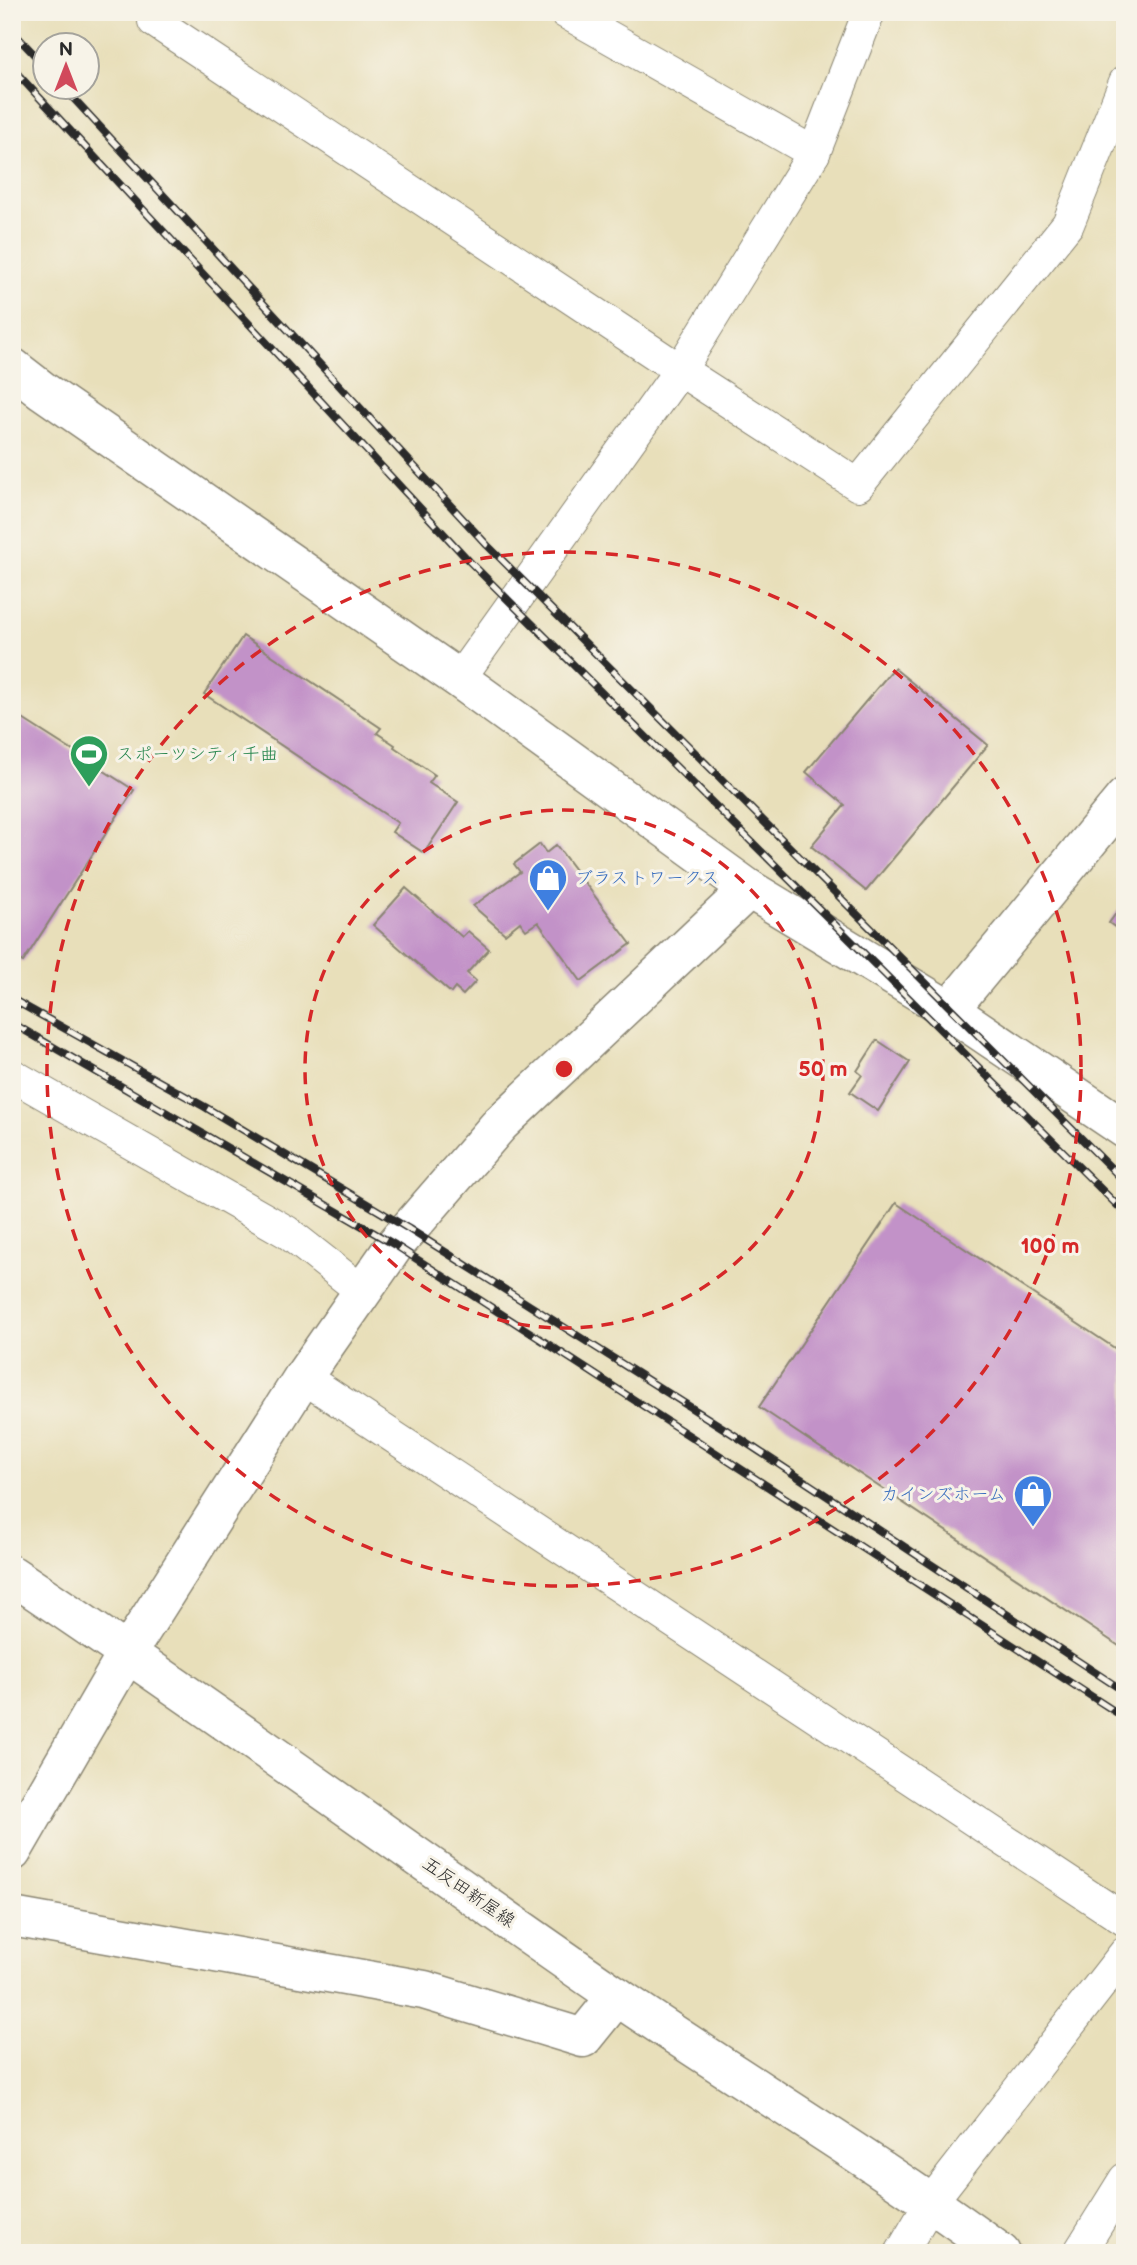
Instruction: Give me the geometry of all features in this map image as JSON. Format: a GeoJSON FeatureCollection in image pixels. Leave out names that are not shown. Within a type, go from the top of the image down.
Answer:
{"type":"FeatureCollection","features":[{"type":"Feature","properties":{"kind":"street"},"geometry":{"type":"LineString","coordinates":[[157,12],[154,21],[858,485],[1068,224],[1125,82]]}},
{"type":"Feature","properties":{"kind":"street"},"geometry":{"type":"LineString","coordinates":[[565,12],[814,153]]}},
{"type":"Feature","properties":{"kind":"street"},"geometry":{"type":"LineString","coordinates":[[459,679],[680,370],[814,153],[869,12]]}},
{"type":"Feature","properties":{"kind":"street"},"geometry":{"type":"LineString","coordinates":[[12,367],[459,679],[749,889],[949,1010],[1125,1129]]}},
{"type":"Feature","properties":{"kind":"street"},"geometry":{"type":"LineString","coordinates":[[949,1010],[1125,797]]}},
{"type":"Feature","properties":{"kind":"street"},"geometry":{"type":"LineString","coordinates":[[12,1852],[128,1652],[303,1377],[395,1245],[500,1124],[749,889]]}},
{"type":"Feature","properties":{"kind":"street"},"geometry":{"type":"LineString","coordinates":[[12,1075],[287,1232],[362,1291]]}},
{"type":"Feature","properties":{"kind":"street"},"geometry":{"type":"LineString","coordinates":[[303,1377],[1125,1920]]}},
{"type":"Feature","properties":{"kind":"street","name":"五反田新屋線"},"geometry":{"type":"LineString","coordinates":[[12,1575],[128,1652],[617,1996],[931,2202],[1001,2253]]}},
{"type":"Feature","properties":{"kind":"street"},"geometry":{"type":"LineString","coordinates":[[12,1917],[424,1990],[583,2038],[617,1996]]}},
{"type":"Feature","properties":{"kind":"street"},"geometry":{"type":"LineString","coordinates":[[901,2253],[931,2202],[1125,1952]]}},
{"type":"Feature","properties":{"kind":"street"},"geometry":{"type":"LineString","coordinates":[[1079,2253],[1125,2179]]}},
{"type":"Feature","properties":{"kind":"building"},"geometry":{"type":"Polygon","coordinates":[[[243,636],[381,728],[377,733],[435,775],[429,783],[458,802],[424,853],[392,832],[398,823],[204,694],[243,636]]]}},
{"type":"Feature","properties":{"kind":"building"},"geometry":{"type":"Polygon","coordinates":[[[894,668],[988,745],[866,891],[811,846],[845,805],[806,772],[894,668]]]}},
{"type":"Feature","properties":{"kind":"building"},"geometry":{"type":"Polygon","coordinates":[[[18,716],[134,790],[23,962],[12,955],[12,725],[18,716]]]}},
{"type":"Feature","properties":{"kind":"building"},"geometry":{"type":"Polygon","coordinates":[[[540,844],[546,853],[556,845],[631,944],[581,981],[538,922],[526,930],[520,922],[505,934],[473,906],[520,872],[514,864],[540,844]]]}},
{"type":"Feature","properties":{"kind":"building"},"geometry":{"type":"Polygon","coordinates":[[[406,888],[462,937],[468,931],[489,949],[467,973],[476,981],[463,995],[455,988],[451,993],[373,925],[406,888]]]}},
{"type":"Feature","properties":{"kind":"building"},"geometry":{"type":"Polygon","coordinates":[[[1125,901],[1125,934],[1109,923],[1125,901]]]}},
{"type":"Feature","properties":{"kind":"building"},"geometry":{"type":"Polygon","coordinates":[[[877,1040],[910,1062],[878,1111],[850,1092],[862,1075],[857,1071],[877,1040]]]}},
{"type":"Feature","properties":{"kind":"building","name":"カインズホーム"},"geometry":{"type":"Polygon","coordinates":[[[896,1203],[1125,1355],[1125,1650],[759,1407],[896,1203]]]}},
{"type":"Feature","properties":{"kind":"railway"},"geometry":{"type":"LineString","coordinates":[[12,31],[32,52]]}},
{"type":"Feature","properties":{"kind":"railway"},"geometry":{"type":"LineString","coordinates":[[12,68],[469,561],[1125,1213]]}},
{"type":"Feature","properties":{"kind":"railway"},"geometry":{"type":"LineString","coordinates":[[77,102],[487,545],[1125,1182]]}},
{"type":"Feature","properties":{"kind":"railway"},"geometry":{"type":"LineString","coordinates":[[12,999],[205,1107],[409,1229],[739,1438],[1125,1692]]}},
{"type":"Feature","properties":{"kind":"railway"},"geometry":{"type":"LineString","coordinates":[[12,1023],[395,1245],[1125,1718]]}},
{"type":"Feature","properties":{"kind":"place","name":"スポーツシティ千曲"},"geometry":{"type":"Point","coordinates":[89,788]}},
{"type":"Feature","properties":{"kind":"place","name":"ブラストワークス"},"geometry":{"type":"Point","coordinates":[548,912]}},
{"type":"Feature","properties":{"kind":"place","name":"カインズホーム"},"geometry":{"type":"Point","coordinates":[1033,1528]}}]}
